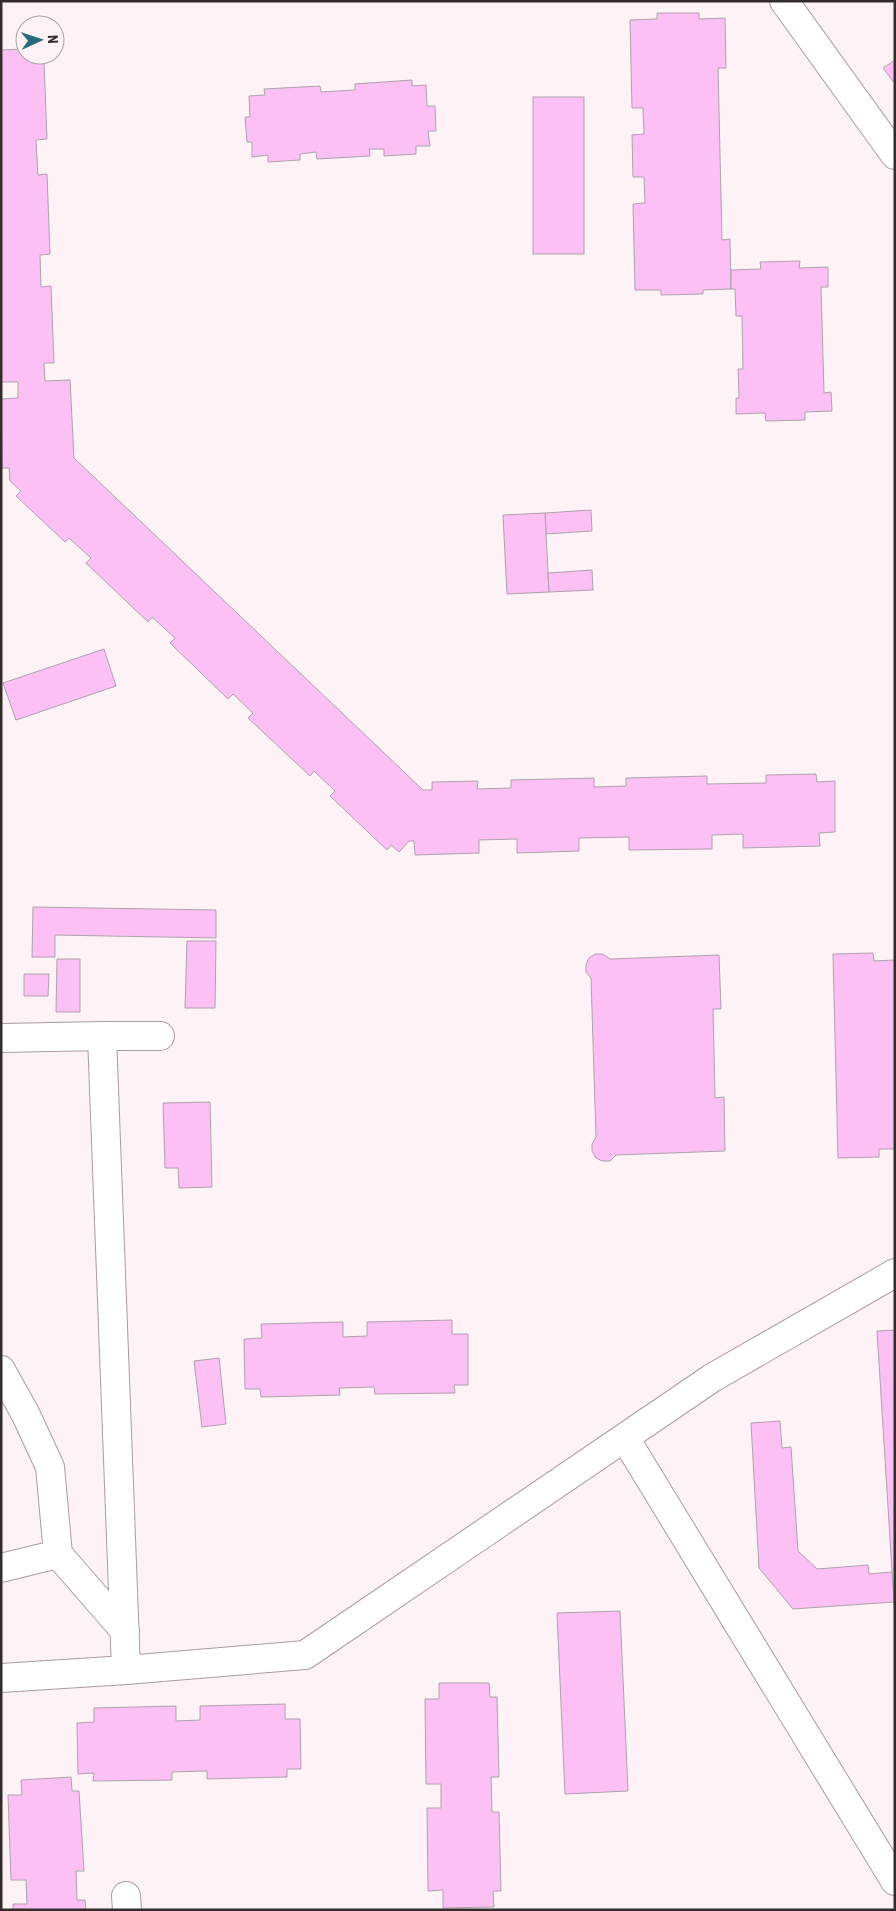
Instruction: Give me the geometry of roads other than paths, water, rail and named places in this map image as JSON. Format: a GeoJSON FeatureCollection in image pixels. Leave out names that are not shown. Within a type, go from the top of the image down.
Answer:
{"type":"FeatureCollection","features":[{"type":"Feature","properties":{"kind":"street"},"geometry":{"type":"LineString","coordinates":[[784,1],[895,155]]}},
{"type":"Feature","properties":{"kind":"street"},"geometry":{"type":"LineString","coordinates":[[102,1036],[126,1670]]}},
{"type":"Feature","properties":{"kind":"street"},"geometry":{"type":"LineString","coordinates":[[1,1038],[160,1036]]}},
{"type":"Feature","properties":{"kind":"street"},"geometry":{"type":"LineString","coordinates":[[1,1678],[305,1655],[712,1378],[895,1273]]}},
{"type":"Feature","properties":{"kind":"street"},"geometry":{"type":"LineString","coordinates":[[1,1370],[26,1415],[50,1467],[58,1554],[125,1631]]}},
{"type":"Feature","properties":{"kind":"street"},"geometry":{"type":"LineString","coordinates":[[624,1438],[895,1881]]}},
{"type":"Feature","properties":{"kind":"street"},"geometry":{"type":"LineString","coordinates":[[1,1568],[58,1554]]}}]}
